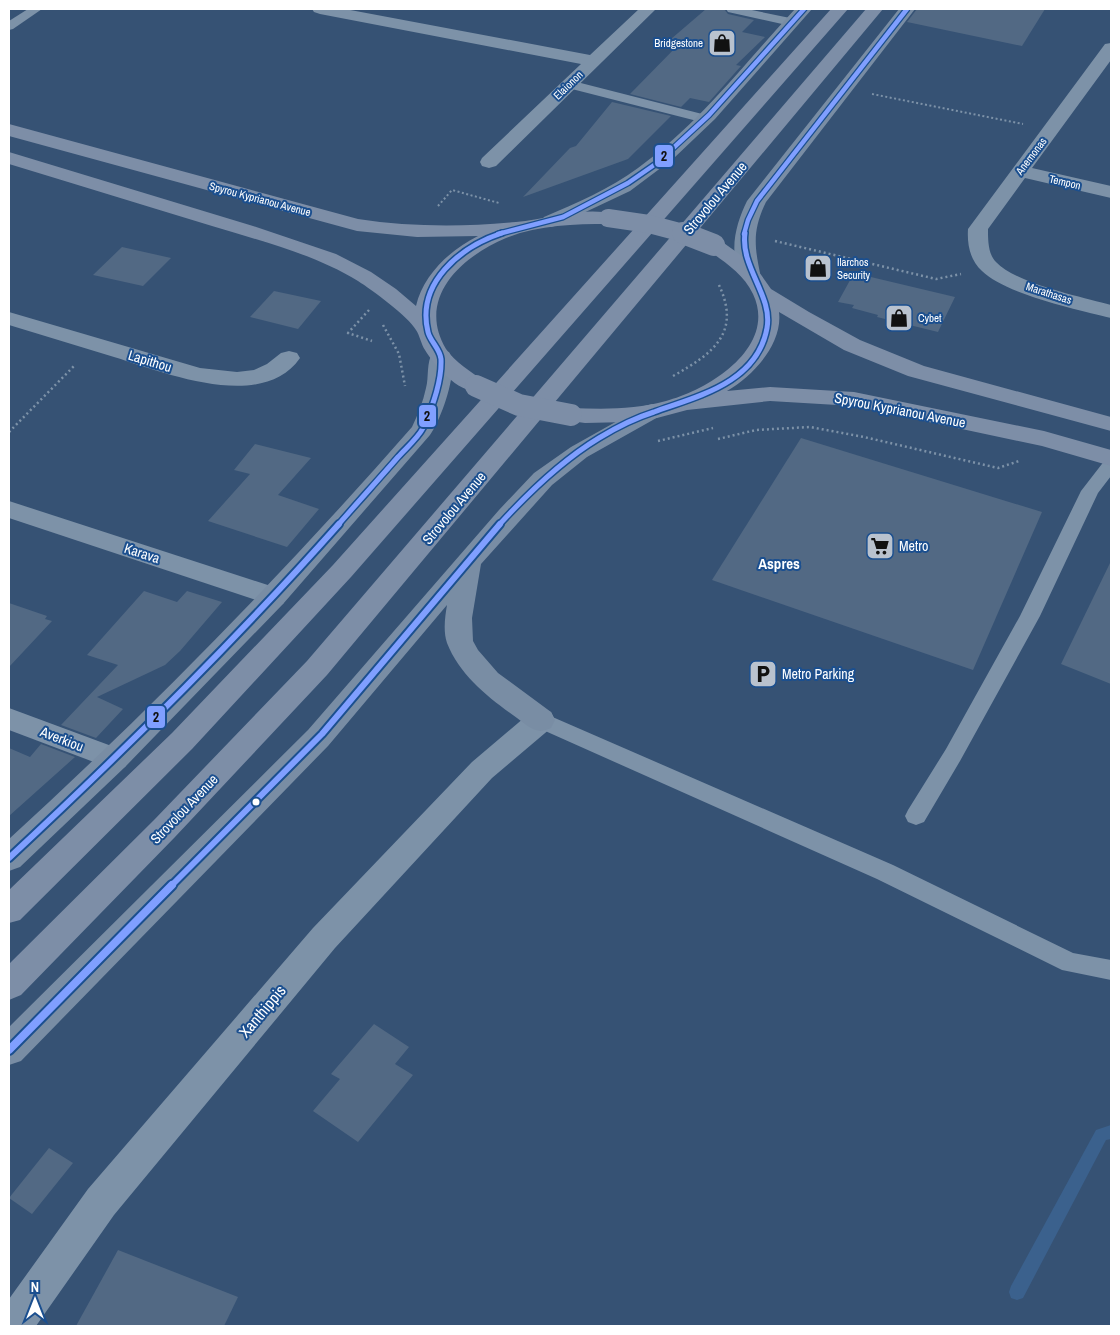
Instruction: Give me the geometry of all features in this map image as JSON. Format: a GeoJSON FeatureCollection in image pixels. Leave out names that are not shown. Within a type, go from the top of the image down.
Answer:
{"type":"FeatureCollection","features":[{"type":"Feature","properties":{"kind":"main road"},"geometry":{"type":"LineString","coordinates":[[551,221],[597,202],[644,173],[668,154],[705,119],[804,9]]}},
{"type":"Feature","properties":{"kind":"main road"},"geometry":{"type":"LineString","coordinates":[[9,910],[182,741],[342,571],[840,9]]}},
{"type":"Feature","properties":{"kind":"main road","name":"Strovolou Avenue"},"geometry":{"type":"LineString","coordinates":[[9,985],[122,874],[317,668],[874,9]]}},
{"type":"Feature","properties":{"kind":"main road"},"geometry":{"type":"LineString","coordinates":[[750,273],[743,244],[744,231],[757,201],[907,9]]}},
{"type":"Feature","properties":{"kind":"main road","name":"Spyrou Kyprianou Avenue"},"geometry":{"type":"LineString","coordinates":[[9,130],[366,227],[414,232],[516,228]]}},
{"type":"Feature","properties":{"kind":"main road"},"geometry":{"type":"LineString","coordinates":[[9,158],[246,230],[330,258],[364,276],[389,293],[426,327]]}},
{"type":"Feature","properties":{"kind":"main road"},"geometry":{"type":"LineString","coordinates":[[579,218],[608,218],[664,226],[714,245],[734,258],[750,273],[763,293],[768,317],[767,332],[762,346],[741,372],[725,384],[685,403],[652,412],[625,415],[571,415],[519,405],[476,386],[458,374],[441,357],[430,339],[425,315],[432,286],[441,273],[468,250],[486,240],[516,228],[551,221],[579,218]]}},
{"type":"Feature","properties":{"kind":"main road"},"geometry":{"type":"LineString","coordinates":[[763,293],[801,317],[852,345],[916,371],[1111,424]]}},
{"type":"Feature","properties":{"kind":"main road"},"geometry":{"type":"LineString","coordinates":[[9,858],[115,759],[274,597],[422,430],[432,410],[438,387],[441,357]]}},
{"type":"Feature","properties":{"kind":"main road","name":"Spyrou Kyprianou Avenue"},"geometry":{"type":"LineString","coordinates":[[685,403],[770,394],[854,399],[1044,439],[1111,458]]}},
{"type":"Feature","properties":{"kind":"main road"},"geometry":{"type":"LineString","coordinates":[[9,1050],[318,738],[508,516],[543,479],[579,452],[652,412]]}},
{"type":"Feature","properties":{"kind":"main road"},"geometry":{"type":"LineString","coordinates":[[469,561],[457,628],[465,654],[484,677],[541,720]]}},
{"type":"Feature","properties":{"kind":"street"},"geometry":{"type":"LineString","coordinates":[[320,9],[593,61]]}},
{"type":"Feature","properties":{"kind":"street","name":"Elaionon"},"geometry":{"type":"LineString","coordinates":[[489,162],[648,9]]}},
{"type":"Feature","properties":{"kind":"street","name":"Anemonas"},"geometry":{"type":"LineString","coordinates":[[990,268],[977,246],[978,229],[1111,48]]}},
{"type":"Feature","properties":{"kind":"street","name":"Tempon"},"geometry":{"type":"LineString","coordinates":[[1020,171],[1111,192]]}},
{"type":"Feature","properties":{"kind":"street","name":"Marathasas"},"geometry":{"type":"LineString","coordinates":[[990,268],[1008,279],[1029,287],[1111,312]]}},
{"type":"Feature","properties":{"kind":"street","name":"Lapithou"},"geometry":{"type":"LineString","coordinates":[[9,318],[198,375],[225,378],[252,377],[272,372],[290,358]]}},
{"type":"Feature","properties":{"kind":"street","name":"Karava"},"geometry":{"type":"LineString","coordinates":[[9,509],[274,597]]}},
{"type":"Feature","properties":{"kind":"street","name":"Averkiou"},"geometry":{"type":"LineString","coordinates":[[9,719],[115,759]]}},
{"type":"Feature","properties":{"kind":"street","name":"Xanthippis"},"geometry":{"type":"LineString","coordinates":[[13,1326],[101,1202],[324,938],[482,770],[541,720]]}},
{"type":"Feature","properties":{"kind":"lane"},"geometry":{"type":"LineString","coordinates":[[9,26],[36,9]]}},
{"type":"Feature","properties":{"kind":"lane"},"geometry":{"type":"LineString","coordinates":[[732,9],[791,22]]}},
{"type":"Feature","properties":{"kind":"lane"},"geometry":{"type":"LineString","coordinates":[[569,84],[705,119]]}},
{"type":"Feature","properties":{"kind":"lane"},"geometry":{"type":"LineString","coordinates":[[916,816],[953,755],[1030,616],[1090,491],[1111,464]]}},
{"type":"Feature","properties":{"kind":"lane"},"geometry":{"type":"LineString","coordinates":[[541,720],[886,872],[1070,963],[1111,970]]}},
{"type":"Feature","properties":{"kind":"path"},"geometry":{"type":"LineString","coordinates":[[845,88],[1051,130]]}},
{"type":"Feature","properties":{"kind":"path"},"geometry":{"type":"LineString","coordinates":[[434,211],[452,190],[499,203]]}},
{"type":"Feature","properties":{"kind":"path"},"geometry":{"type":"LineString","coordinates":[[769,240],[936,279],[990,268]]}},
{"type":"Feature","properties":{"kind":"path"},"geometry":{"type":"LineString","coordinates":[[673,376],[710,353],[725,333],[728,320],[727,302],[719,284],[714,279]]}},
{"type":"Feature","properties":{"kind":"path"},"geometry":{"type":"LineString","coordinates":[[369,309],[348,333],[372,341]]}},
{"type":"Feature","properties":{"kind":"path"},"geometry":{"type":"LineString","coordinates":[[9,432],[96,345]]}},
{"type":"Feature","properties":{"kind":"path"},"geometry":{"type":"LineString","coordinates":[[718,439],[756,430],[810,427],[864,437],[998,468],[1022,460],[1013,458]]}},
{"type":"Feature","properties":{"kind":"path"},"geometry":{"type":"LineString","coordinates":[[651,443],[715,428]]}},
{"type":"Feature","properties":{"kind":"building"},"geometry":{"type":"Polygon","coordinates":[[[706,9],[724,9],[728,14],[754,20],[742,32],[765,37],[736,65],[741,66],[709,102],[690,98],[681,107],[630,94],[681,42],[671,39],[706,9]]]}},
{"type":"Feature","properties":{"kind":"building"},"geometry":{"type":"Polygon","coordinates":[[[917,9],[1045,9],[1022,46],[907,22],[917,9]]]}},
{"type":"Feature","properties":{"kind":"building"},"geometry":{"type":"Polygon","coordinates":[[[612,102],[671,116],[628,159],[523,197],[570,148],[576,146],[612,102]]]}},
{"type":"Feature","properties":{"kind":"building"},"geometry":{"type":"Polygon","coordinates":[[[122,247],[171,258],[143,286],[93,275],[122,247]]]}},
{"type":"Feature","properties":{"kind":"building"},"geometry":{"type":"Polygon","coordinates":[[[854,273],[955,297],[938,332],[877,317],[878,315],[852,308],[854,305],[838,302],[854,273]]]}},
{"type":"Feature","properties":{"kind":"building"},"geometry":{"type":"Polygon","coordinates":[[[274,291],[321,301],[298,329],[250,317],[274,291]]]}},
{"type":"Feature","properties":{"kind":"building","name":"Metro"},"geometry":{"type":"Polygon","coordinates":[[[801,438],[1042,512],[973,670],[712,580],[801,438]]]}},
{"type":"Feature","properties":{"kind":"building"},"geometry":{"type":"Polygon","coordinates":[[[255,444],[311,458],[278,495],[319,509],[287,547],[208,521],[250,474],[234,470],[255,444]]]}},
{"type":"Feature","properties":{"kind":"building"},"geometry":{"type":"Polygon","coordinates":[[[1111,561],[1111,684],[1061,664],[1111,561]]]}},
{"type":"Feature","properties":{"kind":"building"},"geometry":{"type":"Polygon","coordinates":[[[144,591],[177,602],[187,591],[222,602],[180,651],[165,665],[97,697],[123,709],[96,738],[61,725],[118,665],[87,655],[144,591]]]}},
{"type":"Feature","properties":{"kind":"building"},"geometry":{"type":"Polygon","coordinates":[[[9,603],[47,616],[45,619],[52,621],[9,667],[9,603]]]}},
{"type":"Feature","properties":{"kind":"building"},"geometry":{"type":"Polygon","coordinates":[[[41,744],[75,757],[9,816],[9,748],[30,757],[41,744]]]}},
{"type":"Feature","properties":{"kind":"building"},"geometry":{"type":"Polygon","coordinates":[[[374,1024],[409,1047],[395,1064],[413,1075],[358,1142],[313,1111],[340,1079],[331,1074],[374,1024]]]}},
{"type":"Feature","properties":{"kind":"building"},"geometry":{"type":"Polygon","coordinates":[[[49,1148],[73,1163],[32,1214],[9,1198],[49,1148]]]}},
{"type":"Feature","properties":{"kind":"building"},"geometry":{"type":"Polygon","coordinates":[[[118,1250],[238,1297],[224,1326],[76,1326],[118,1250]]]}},
{"type":"Feature","properties":{"kind":"waterway"},"geometry":{"type":"LineString","coordinates":[[1017,1292],[1101,1135],[1111,1132]]}},
{"type":"Feature","properties":{"kind":"transit line","name":"2"},"geometry":{"type":"LineString","coordinates":[[9,858],[115,759],[274,597],[422,430],[436,392],[441,357],[428,334],[426,306],[432,286],[448,265],[469,249],[493,236],[563,217],[628,183],[657,163],[709,115],[804,9]]}},
{"type":"Feature","properties":{"kind":"transit line","name":"2"},"geometry":{"type":"LineString","coordinates":[[9,1050],[308,750],[497,528],[543,480],[576,453],[625,424],[715,390],[742,372],[753,359],[763,342],[767,326],[767,312],[763,299],[746,258],[744,235],[750,215],[757,201],[907,9]]}},
{"type":"Feature","properties":{"kind":"place","name":"Bridgestone"},"geometry":{"type":"Point","coordinates":[722,43]}},
{"type":"Feature","properties":{"kind":"place","name":"Ilarchos Security"},"geometry":{"type":"Point","coordinates":[818,268]}},
{"type":"Feature","properties":{"kind":"place","name":"Cybet"},"geometry":{"type":"Point","coordinates":[899,318]}},
{"type":"Feature","properties":{"kind":"place","name":"Metro"},"geometry":{"type":"Point","coordinates":[880,546]}},
{"type":"Feature","properties":{"kind":"place","name":"Metro Parking"},"geometry":{"type":"Point","coordinates":[763,674]}},
{"type":"Feature","properties":{"kind":"district","name":"Aspres"},"geometry":{"type":"Point","coordinates":[779,564]}}]}
